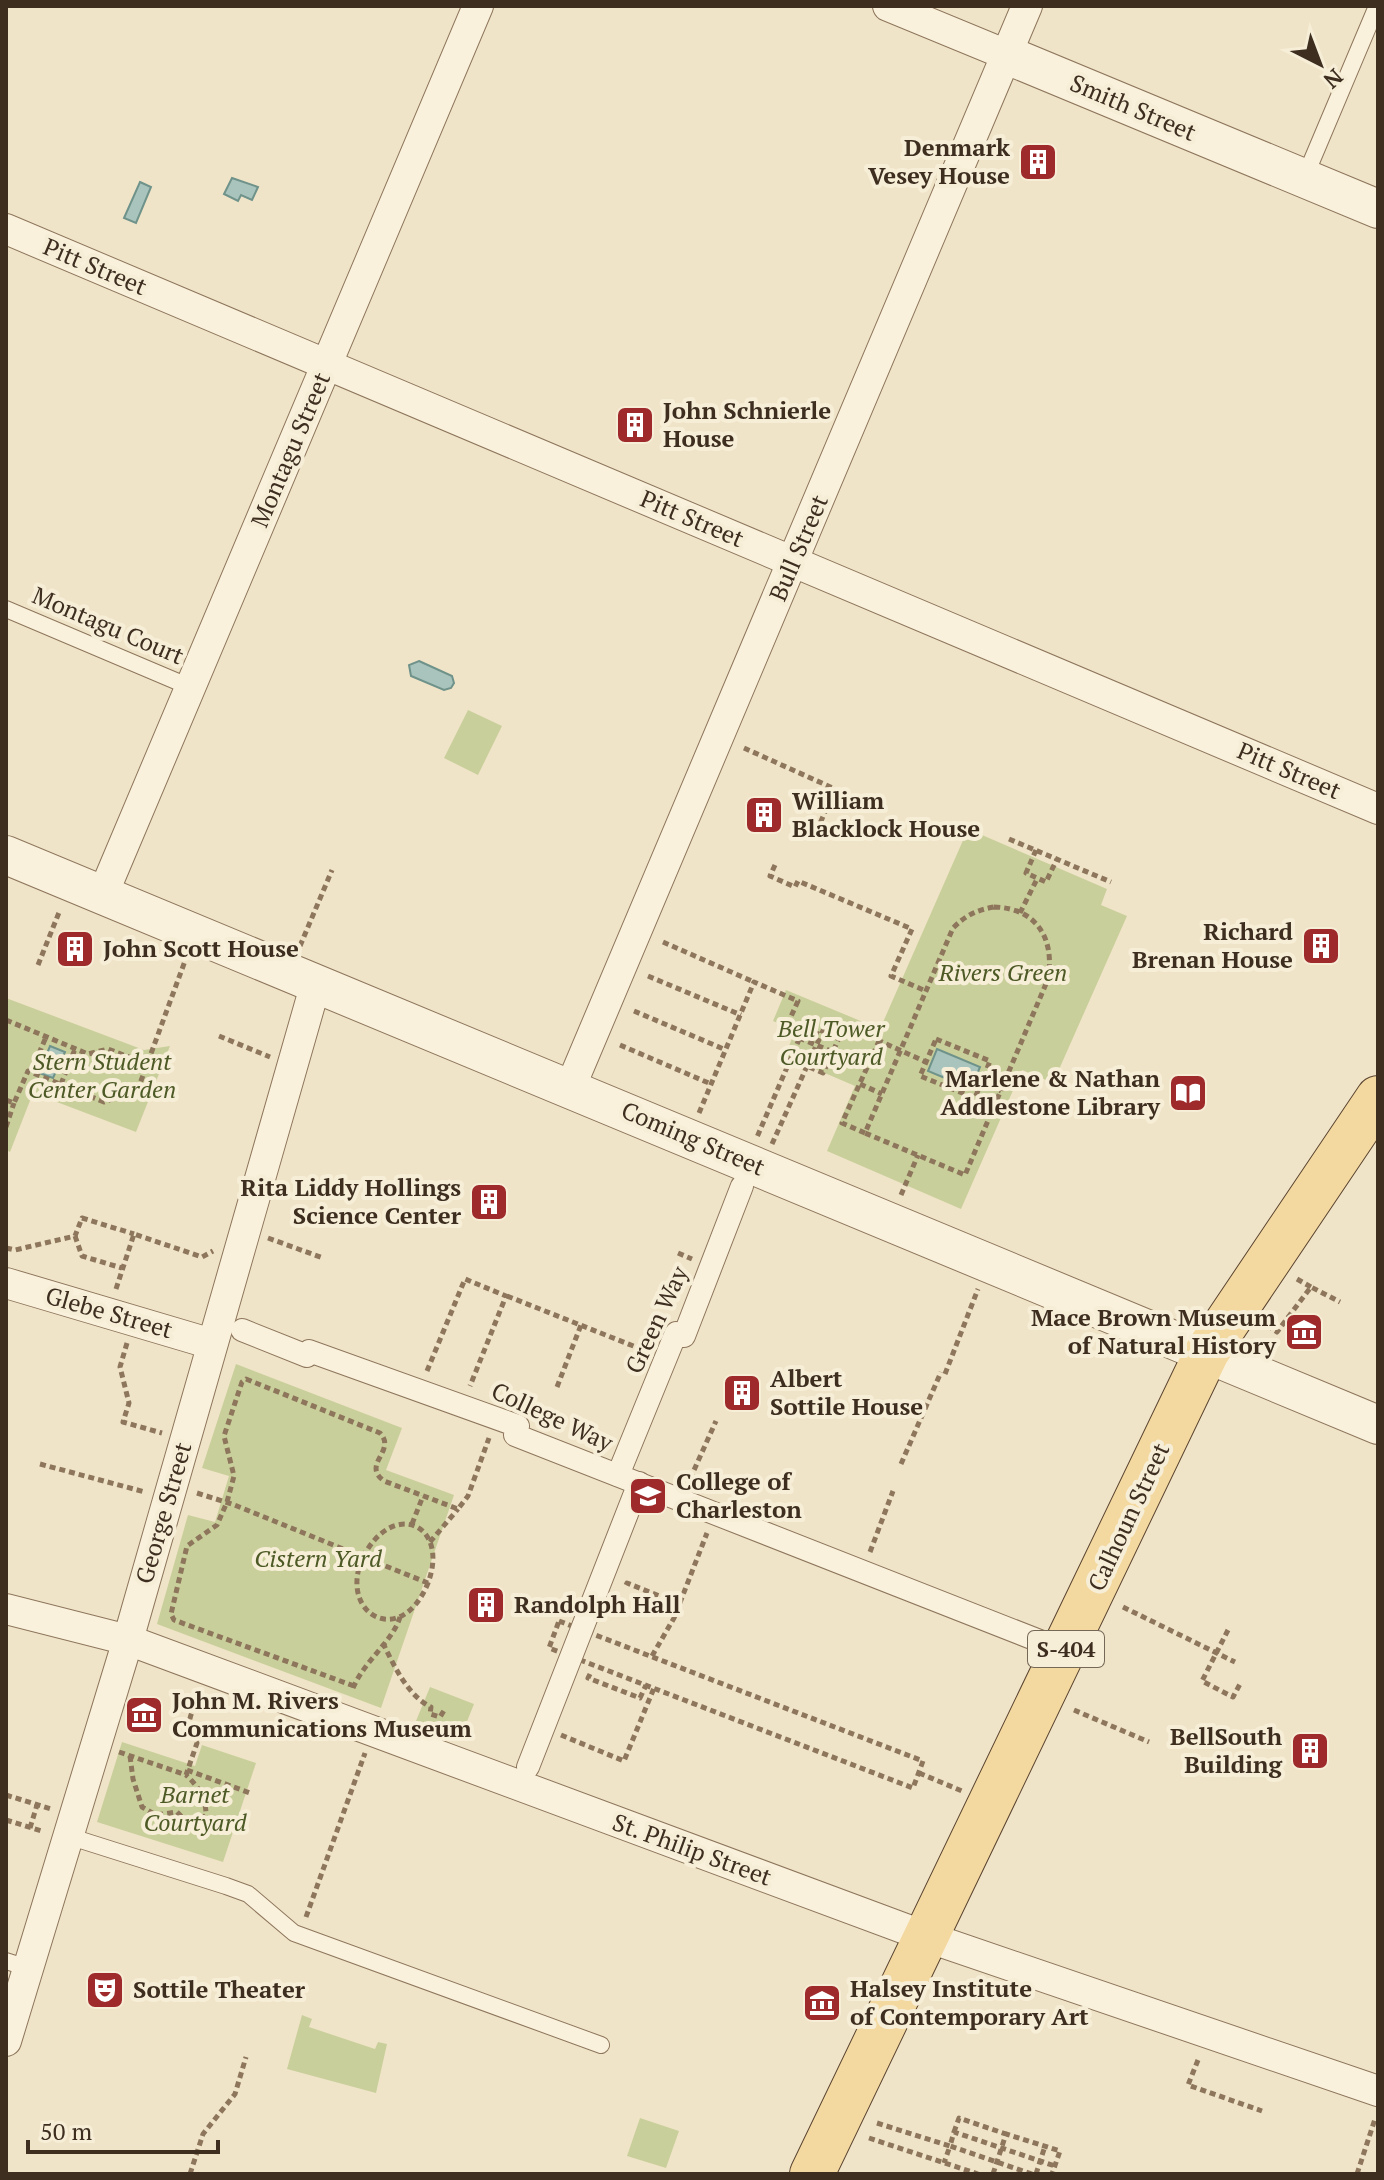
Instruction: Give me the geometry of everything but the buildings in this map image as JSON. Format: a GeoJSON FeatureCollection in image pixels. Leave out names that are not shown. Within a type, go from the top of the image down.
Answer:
{"type":"FeatureCollection","features":[{"type":"Feature","properties":{"kind":"main road","name":"Calhoun Street"},"geometry":{"type":"LineString","coordinates":[[812,2174],[1207,1352],[1378,1098]]}},
{"type":"Feature","properties":{"kind":"street","name":"Montagu Street"},"geometry":{"type":"LineString","coordinates":[[103,894],[478,6]]}},
{"type":"Feature","properties":{"kind":"street","name":"Smith Street"},"geometry":{"type":"LineString","coordinates":[[888,6],[1378,209]]}},
{"type":"Feature","properties":{"kind":"street","name":"Bull Street"},"geometry":{"type":"LineString","coordinates":[[570,1088],[1027,6]]}},
{"type":"Feature","properties":{"kind":"street","name":"Pitt Street"},"geometry":{"type":"LineString","coordinates":[[6,229],[1378,809]]}},
{"type":"Feature","properties":{"kind":"street","name":"Coming Street"},"geometry":{"type":"LineString","coordinates":[[6,855],[307,969],[570,1088],[1378,1425]]}},
{"type":"Feature","properties":{"kind":"street","name":"George Street"},"geometry":{"type":"LineString","coordinates":[[6,2041],[17,1965],[58,1827],[128,1640],[212,1344],[307,969]]}},
{"type":"Feature","properties":{"kind":"street","name":"Green Way"},"geometry":{"type":"LineString","coordinates":[[528,1767],[582,1629],[666,1359],[676,1333],[684,1336],[742,1186]]}},
{"type":"Feature","properties":{"kind":"street","name":"Glebe Street"},"geometry":{"type":"LineString","coordinates":[[6,1283],[212,1344]]}},
{"type":"Feature","properties":{"kind":"street","name":"College Way"},"geometry":{"type":"LineString","coordinates":[[242,1330],[307,1356],[309,1351],[518,1426],[515,1435],[1065,1651]]}},
{"type":"Feature","properties":{"kind":"street","name":"St. Philip Street"},"geometry":{"type":"LineString","coordinates":[[6,1609],[128,1640],[1377,2105]]}},
{"type":"Feature","properties":{"kind":"lane"},"geometry":{"type":"LineString","coordinates":[[1304,179],[1377,6]]}},
{"type":"Feature","properties":{"kind":"lane","name":"Montagu Court"},"geometry":{"type":"LineString","coordinates":[[6,609],[190,687]]}},
{"type":"Feature","properties":{"kind":"lane"},"geometry":{"type":"LineString","coordinates":[[58,1827],[248,1894],[300,1935],[601,2045]]}},
{"type":"Feature","properties":{"kind":"path"},"geometry":{"type":"LineString","coordinates":[[744,748],[835,789],[814,837],[795,829]]}},
{"type":"Feature","properties":{"kind":"path"},"geometry":{"type":"LineString","coordinates":[[1009,839],[1111,882]]}},
{"type":"Feature","properties":{"kind":"path"},"geometry":{"type":"LineString","coordinates":[[1036,850],[1026,873],[1037,879],[1046,882],[1057,859]]}},
{"type":"Feature","properties":{"kind":"path"},"geometry":{"type":"LineString","coordinates":[[775,865],[770,876],[795,887],[798,881],[912,929],[891,976],[926,991]]}},
{"type":"Feature","properties":{"kind":"path"},"geometry":{"type":"LineString","coordinates":[[307,969],[332,870]]}},
{"type":"Feature","properties":{"kind":"path"},"geometry":{"type":"LineString","coordinates":[[1020,913],[1037,879]]}},
{"type":"Feature","properties":{"kind":"path"},"geometry":{"type":"LineString","coordinates":[[865,1133],[953,928],[977,910],[994,907],[1013,909],[1029,917],[1040,928],[1047,941],[1051,962],[1048,979],[965,1175],[865,1133],[842,1123],[879,1041]]}},
{"type":"Feature","properties":{"kind":"path"},"geometry":{"type":"LineString","coordinates":[[38,965],[61,908]]}},
{"type":"Feature","properties":{"kind":"path"},"geometry":{"type":"LineString","coordinates":[[663,942],[798,1001],[789,1021],[821,1035]]}},
{"type":"Feature","properties":{"kind":"path"},"geometry":{"type":"LineString","coordinates":[[6,1127],[28,1071],[104,1102],[138,1089],[186,957]]}},
{"type":"Feature","properties":{"kind":"path"},"geometry":{"type":"LineString","coordinates":[[648,976],[741,1015]]}},
{"type":"Feature","properties":{"kind":"path"},"geometry":{"type":"LineString","coordinates":[[697,1118],[754,982]]}},
{"type":"Feature","properties":{"kind":"path"},"geometry":{"type":"LineString","coordinates":[[634,1011],[726,1050]]}},
{"type":"Feature","properties":{"kind":"path"},"geometry":{"type":"LineString","coordinates":[[771,1148],[829,1018],[926,1062]]}},
{"type":"Feature","properties":{"kind":"path"},"geometry":{"type":"LineString","coordinates":[[6,1020],[88,1054],[108,1049],[147,1064]]}},
{"type":"Feature","properties":{"kind":"path"},"geometry":{"type":"LineString","coordinates":[[791,1059],[823,1073],[845,1025]]}},
{"type":"Feature","properties":{"kind":"path"},"geometry":{"type":"LineString","coordinates":[[755,1141],[804,1028]]}},
{"type":"Feature","properties":{"kind":"path"},"geometry":{"type":"LineString","coordinates":[[219,1036],[274,1059]]}},
{"type":"Feature","properties":{"kind":"path"},"geometry":{"type":"LineString","coordinates":[[31,1072],[46,1037]]}},
{"type":"Feature","properties":{"kind":"path"},"geometry":{"type":"LineString","coordinates":[[799,1038],[833,1052]]}},
{"type":"Feature","properties":{"kind":"path"},"geometry":{"type":"LineString","coordinates":[[936,1039],[990,1061],[975,1098],[920,1076],[926,1062],[936,1039]]}},
{"type":"Feature","properties":{"kind":"path"},"geometry":{"type":"LineString","coordinates":[[620,1045],[711,1084]]}},
{"type":"Feature","properties":{"kind":"path"},"geometry":{"type":"LineString","coordinates":[[61,1084],[75,1049]]}},
{"type":"Feature","properties":{"kind":"path"},"geometry":{"type":"LineString","coordinates":[[981,1083],[1001,1091]]}},
{"type":"Feature","properties":{"kind":"path"},"geometry":{"type":"LineString","coordinates":[[860,1084],[882,1094]]}},
{"type":"Feature","properties":{"kind":"path"},"geometry":{"type":"LineString","coordinates":[[6,1100],[14,1103]]}},
{"type":"Feature","properties":{"kind":"path"},"geometry":{"type":"LineString","coordinates":[[899,1201],[918,1155]]}},
{"type":"Feature","properties":{"kind":"path"},"geometry":{"type":"LineString","coordinates":[[122,1268],[81,1259],[75,1236],[82,1218],[202,1257],[217,1249]]}},
{"type":"Feature","properties":{"kind":"path"},"geometry":{"type":"LineString","coordinates":[[115,1293],[134,1234]]}},
{"type":"Feature","properties":{"kind":"path"},"geometry":{"type":"LineString","coordinates":[[6,1248],[15,1250],[75,1236]]}},
{"type":"Feature","properties":{"kind":"path"},"geometry":{"type":"LineString","coordinates":[[267,1238],[323,1258]]}},
{"type":"Feature","properties":{"kind":"path"},"geometry":{"type":"LineString","coordinates":[[419,1391],[465,1279],[666,1359]]}},
{"type":"Feature","properties":{"kind":"path"},"geometry":{"type":"LineString","coordinates":[[1297,1279],[1340,1302]]}},
{"type":"Feature","properties":{"kind":"path"},"geometry":{"type":"LineString","coordinates":[[901,1464],[979,1286]]}},
{"type":"Feature","properties":{"kind":"path"},"geometry":{"type":"LineString","coordinates":[[1267,1325],[1277,1332],[1311,1287]]}},
{"type":"Feature","properties":{"kind":"path"},"geometry":{"type":"LineString","coordinates":[[462,1406],[506,1296]]}},
{"type":"Feature","properties":{"kind":"path"},"geometry":{"type":"LineString","coordinates":[[557,1387],[581,1325]]}},
{"type":"Feature","properties":{"kind":"path"},"geometry":{"type":"LineString","coordinates":[[129,1339],[120,1367],[129,1403],[123,1422],[163,1433]]}},
{"type":"Feature","properties":{"kind":"path"},"geometry":{"type":"LineString","coordinates":[[354,1686],[174,1620],[171,1614],[187,1546],[217,1525],[227,1502],[234,1476],[224,1436],[242,1382],[246,1379],[380,1433],[385,1437],[386,1444],[375,1469],[377,1476],[458,1509]]}},
{"type":"Feature","properties":{"kind":"path"},"geometry":{"type":"LineString","coordinates":[[430,1542],[468,1496],[496,1418]]}},
{"type":"Feature","properties":{"kind":"path"},"geometry":{"type":"LineString","coordinates":[[681,1500],[716,1421]]}},
{"type":"Feature","properties":{"kind":"path"},"geometry":{"type":"LineString","coordinates":[[40,1464],[146,1492]]}},
{"type":"Feature","properties":{"kind":"path"},"geometry":{"type":"LineString","coordinates":[[863,1572],[893,1491]]}},
{"type":"Feature","properties":{"kind":"path"},"geometry":{"type":"LineString","coordinates":[[192,1492],[227,1502],[428,1583]]}},
{"type":"Feature","properties":{"kind":"path"},"geometry":{"type":"LineString","coordinates":[[412,1524],[423,1496]]}},
{"type":"Feature","properties":{"kind":"path"},"geometry":{"type":"LineString","coordinates":[[652,1656],[679,1604],[715,1513]]}},
{"type":"Feature","properties":{"kind":"path"},"geometry":{"type":"LineString","coordinates":[[350,1696],[367,1661],[394,1631],[428,1583],[433,1554],[430,1542],[423,1530],[401,1523],[390,1527],[368,1548],[359,1567],[358,1581],[363,1605],[376,1619],[387,1621],[401,1617]]}},
{"type":"Feature","properties":{"kind":"path"},"geometry":{"type":"LineString","coordinates":[[621,1596],[627,1583],[679,1604]]}},
{"type":"Feature","properties":{"kind":"path"},"geometry":{"type":"LineString","coordinates":[[1123,1607],[1235,1662]]}},
{"type":"Feature","properties":{"kind":"path"},"geometry":{"type":"LineString","coordinates":[[571,1656],[913,1788],[923,1761],[582,1629]]}},
{"type":"Feature","properties":{"kind":"path"},"geometry":{"type":"LineString","coordinates":[[1228,1630],[1202,1681],[1233,1697],[1240,1684]]}},
{"type":"Feature","properties":{"kind":"path"},"geometry":{"type":"LineString","coordinates":[[383,1643],[411,1690],[419,1700],[431,1707],[430,1714],[440,1717],[445,1709]]}},
{"type":"Feature","properties":{"kind":"path"},"geometry":{"type":"LineString","coordinates":[[594,1664],[588,1678],[640,1698],[646,1685]]}},
{"type":"Feature","properties":{"kind":"path"},"geometry":{"type":"LineString","coordinates":[[540,1736],[558,1744],[561,1735],[624,1761],[654,1688]]}},
{"type":"Feature","properties":{"kind":"path"},"geometry":{"type":"LineString","coordinates":[[187,1773],[197,1743],[188,1728],[189,1720],[203,1690]]}},
{"type":"Feature","properties":{"kind":"path"},"geometry":{"type":"LineString","coordinates":[[1074,1710],[1149,1742]]}},
{"type":"Feature","properties":{"kind":"path"},"geometry":{"type":"LineString","coordinates":[[118,1752],[250,1793]]}},
{"type":"Feature","properties":{"kind":"path"},"geometry":{"type":"LineString","coordinates":[[300,1935],[365,1752]]}},
{"type":"Feature","properties":{"kind":"path"},"geometry":{"type":"LineString","coordinates":[[130,1756],[142,1807],[156,1815],[177,1812],[185,1820],[196,1824],[206,1815],[206,1804],[187,1773]]}},
{"type":"Feature","properties":{"kind":"path"},"geometry":{"type":"LineString","coordinates":[[919,1773],[962,1791]]}},
{"type":"Feature","properties":{"kind":"path"},"geometry":{"type":"LineString","coordinates":[[7,1798],[37,1805],[58,1827]]}},
{"type":"Feature","properties":{"kind":"path"},"geometry":{"type":"LineString","coordinates":[[30,1828],[37,1805]]}},
{"type":"Feature","properties":{"kind":"path"},"geometry":{"type":"LineString","coordinates":[[6,1820],[30,1828],[58,1827]]}},
{"type":"Feature","properties":{"kind":"path"},"geometry":{"type":"LineString","coordinates":[[190,2174],[203,2134],[235,2094],[246,2057]]}},
{"type":"Feature","properties":{"kind":"path"},"geometry":{"type":"LineString","coordinates":[[1198,2060],[1188,2085],[1262,2111]]}},
{"type":"Feature","properties":{"kind":"path"},"geometry":{"type":"LineString","coordinates":[[1357,2174],[1377,2105]]}},
{"type":"Feature","properties":{"kind":"path"},"geometry":{"type":"LineString","coordinates":[[944,2163],[959,2118],[1060,2151],[1052,2174]]}},
{"type":"Feature","properties":{"kind":"path"},"geometry":{"type":"LineString","coordinates":[[877,2123],[1034,2174],[1045,2146]]}},
{"type":"Feature","properties":{"kind":"path"},"geometry":{"type":"LineString","coordinates":[[954,2132],[1055,2166]]}},
{"type":"Feature","properties":{"kind":"path"},"geometry":{"type":"LineString","coordinates":[[993,2174],[1006,2134]]}},
{"type":"Feature","properties":{"kind":"path"},"geometry":{"type":"LineString","coordinates":[[869,2138],[978,2174]]}},
{"type":"Feature","properties":{"kind":"green space"},"geometry":{"type":"Polygon","coordinates":[[[468,710],[502,726],[478,775],[444,758],[468,710]]]}},
{"type":"Feature","properties":{"kind":"green space","name":"Rivers Green"},"geometry":{"type":"Polygon","coordinates":[[[968,829],[1107,889],[1101,905],[1127,916],[1053,1083],[1022,1070],[961,1209],[827,1151],[855,1086],[785,1056],[795,1031],[773,1021],[786,990],[880,1029],[968,829]]]}},
{"type":"Feature","properties":{"kind":"green space","name":"Stern Student Center Garden"},"geometry":{"type":"Polygon","coordinates":[[[6,998],[144,1050],[170,1046],[136,1132],[33,1093],[10,1152],[6,1150],[6,998]]]}},
{"type":"Feature","properties":{"kind":"green space","name":"Cistern Yard"},"geometry":{"type":"Polygon","coordinates":[[[236,1364],[402,1428],[386,1470],[454,1495],[381,1708],[157,1624],[188,1515],[215,1522],[229,1476],[202,1468],[236,1364]]]}},
{"type":"Feature","properties":{"kind":"green space"},"geometry":{"type":"Polygon","coordinates":[[[430,1687],[474,1704],[464,1729],[469,1731],[467,1735],[457,1736],[416,1721],[430,1687]]]}},
{"type":"Feature","properties":{"kind":"green space","name":"Barnet Courtyard"},"geometry":{"type":"Polygon","coordinates":[[[122,1742],[195,1766],[202,1745],[256,1763],[223,1862],[97,1822],[122,1742]]]}},
{"type":"Feature","properties":{"kind":"green space"},"geometry":{"type":"Polygon","coordinates":[[[302,2015],[312,2019],[309,2027],[375,2049],[378,2042],[387,2044],[376,2093],[287,2069],[302,2015]]]}},
{"type":"Feature","properties":{"kind":"green space"},"geometry":{"type":"Polygon","coordinates":[[[640,2118],[679,2131],[666,2168],[627,2156],[640,2118]]]}},
{"type":"Feature","properties":{"kind":"water"},"geometry":{"type":"Polygon","coordinates":[[[232,178],[258,187],[252,200],[241,195],[238,201],[224,194],[232,178]]]}},
{"type":"Feature","properties":{"kind":"water"},"geometry":{"type":"Polygon","coordinates":[[[140,182],[151,187],[136,223],[124,218],[140,182]]]}},
{"type":"Feature","properties":{"kind":"water"},"geometry":{"type":"Polygon","coordinates":[[[419,661],[452,676],[454,683],[451,688],[444,690],[411,676],[409,665],[419,661]]]}},
{"type":"Feature","properties":{"kind":"water"},"geometry":{"type":"Polygon","coordinates":[[[50,1046],[65,1052],[53,1078],[39,1073],[50,1046]]]}},
{"type":"Feature","properties":{"kind":"water"},"geometry":{"type":"Polygon","coordinates":[[[937,1049],[980,1067],[971,1089],[928,1071],[937,1049]]]}},
{"type":"Feature","properties":{"kind":"place","name":"Denmark Vesey House"},"geometry":{"type":"Point","coordinates":[1038,162]}},
{"type":"Feature","properties":{"kind":"place","name":"John Schnierle House"},"geometry":{"type":"Point","coordinates":[635,425]}},
{"type":"Feature","properties":{"kind":"place","name":"William Blacklock House"},"geometry":{"type":"Point","coordinates":[764,815]}},
{"type":"Feature","properties":{"kind":"place","name":"Richard Brenan House"},"geometry":{"type":"Point","coordinates":[1321,946]}},
{"type":"Feature","properties":{"kind":"place","name":"John Scott House"},"geometry":{"type":"Point","coordinates":[75,949]}},
{"type":"Feature","properties":{"kind":"place","name":"Marlene & Nathan Addlestone Library"},"geometry":{"type":"Point","coordinates":[1188,1093]}},
{"type":"Feature","properties":{"kind":"place","name":"Rita Liddy Hollings Science Center"},"geometry":{"type":"Point","coordinates":[489,1202]}},
{"type":"Feature","properties":{"kind":"place","name":"Mace Brown Museum of Natural History"},"geometry":{"type":"Point","coordinates":[1304,1332]}},
{"type":"Feature","properties":{"kind":"place","name":"Albert Sottile House"},"geometry":{"type":"Point","coordinates":[742,1393]}},
{"type":"Feature","properties":{"kind":"place","name":"College of Charleston"},"geometry":{"type":"Point","coordinates":[648,1496]}},
{"type":"Feature","properties":{"kind":"place","name":"Randolph Hall"},"geometry":{"type":"Point","coordinates":[486,1605]}},
{"type":"Feature","properties":{"kind":"place","name":"John M. Rivers Communications Museum"},"geometry":{"type":"Point","coordinates":[144,1715]}},
{"type":"Feature","properties":{"kind":"place","name":"BellSouth Building"},"geometry":{"type":"Point","coordinates":[1310,1751]}},
{"type":"Feature","properties":{"kind":"place","name":"Sottile Theater"},"geometry":{"type":"Point","coordinates":[105,1990]}},
{"type":"Feature","properties":{"kind":"place","name":"Halsey Institute of Contemporary Art"},"geometry":{"type":"Point","coordinates":[822,2003]}},
{"type":"Feature","properties":{"kind":"park label","name":"Bell Tower Courtyard"},"geometry":{"type":"Point","coordinates":[831,1043]}}]}
